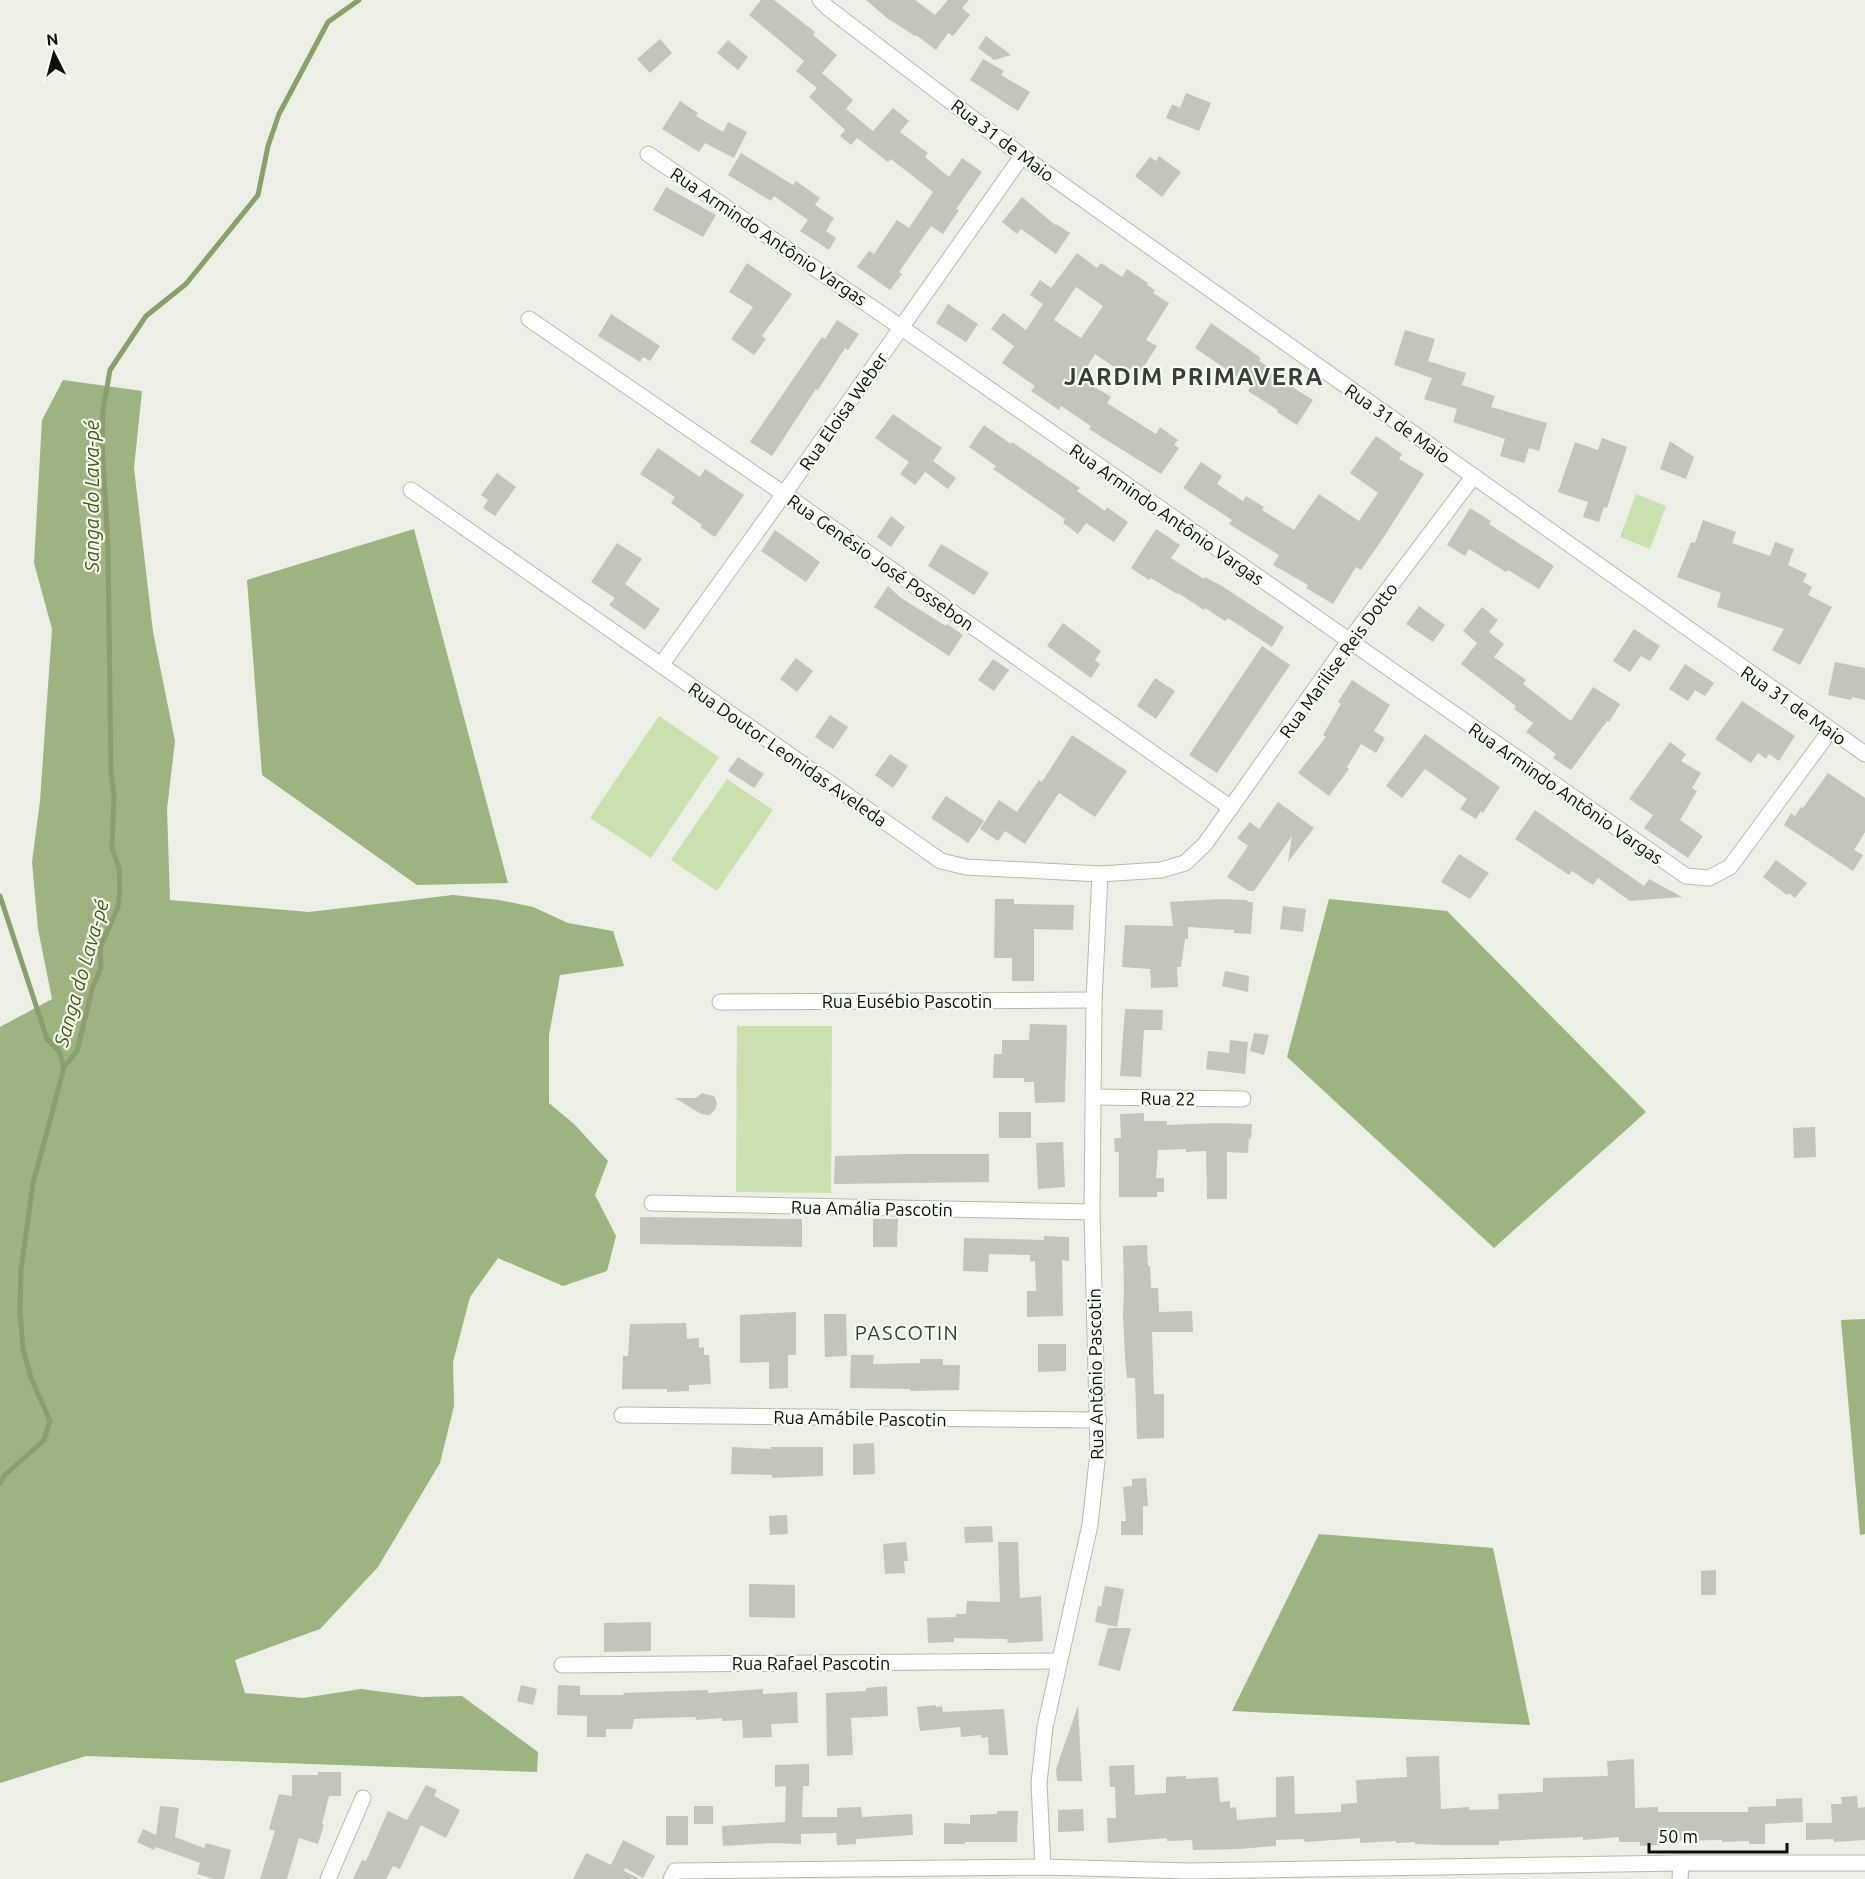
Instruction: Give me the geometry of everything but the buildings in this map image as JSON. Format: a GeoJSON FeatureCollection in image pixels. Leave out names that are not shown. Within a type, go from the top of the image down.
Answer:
{"type":"FeatureCollection","features":[{"type":"Feature","properties":{"kind":"street","name":"Rua 31 de Maio"},"geometry":{"type":"LineString","coordinates":[[820,0],[1022,156],[1865,754]]}},
{"type":"Feature","properties":{"kind":"street","name":"Rua Armindo Antônio Vargas"},"geometry":{"type":"LineString","coordinates":[[648,154],[902,328],[1686,876],[1709,878],[1730,867],[1830,731]]}},
{"type":"Feature","properties":{"kind":"street","name":"Rua Eloisa Weber"},"geometry":{"type":"LineString","coordinates":[[661,665],[1022,156]]}},
{"type":"Feature","properties":{"kind":"street","name":"Rua Genésio José Possebon"},"geometry":{"type":"LineString","coordinates":[[529,318],[1231,808]]}},
{"type":"Feature","properties":{"kind":"street","name":"Rua Marilise Reis Dotto"},"geometry":{"type":"LineString","coordinates":[[1205,844],[1349,641],[1473,477]]}},
{"type":"Feature","properties":{"kind":"street","name":"Rua Doutor Leonidas Aveleda"},"geometry":{"type":"LineString","coordinates":[[411,490],[941,861],[966,867],[1100,874],[1161,870],[1185,863],[1205,844]]}},
{"type":"Feature","properties":{"kind":"street","name":"Rua Antônio Pascotin"},"geometry":{"type":"LineString","coordinates":[[1043,1868],[1039,1783],[1045,1727],[1090,1525],[1098,1452],[1092,1212],[1094,1000],[1100,874]]}},
{"type":"Feature","properties":{"kind":"street","name":"Rua Eusébio Pascotin"},"geometry":{"type":"LineString","coordinates":[[720,1002],[1094,1000]]}},
{"type":"Feature","properties":{"kind":"street","name":"Rua 22"},"geometry":{"type":"LineString","coordinates":[[1094,1097],[1243,1100]]}},
{"type":"Feature","properties":{"kind":"street","name":"Rua Amália Pascotin"},"geometry":{"type":"LineString","coordinates":[[652,1203],[1092,1212]]}},
{"type":"Feature","properties":{"kind":"street","name":"Rua Amábile Pascotin"},"geometry":{"type":"LineString","coordinates":[[622,1415],[1099,1420]]}},
{"type":"Feature","properties":{"kind":"street","name":"Rua Rafael Pascotin"},"geometry":{"type":"LineString","coordinates":[[562,1665],[1059,1661]]}},
{"type":"Feature","properties":{"kind":"street"},"geometry":{"type":"LineString","coordinates":[[328,1879],[363,1798]]}},
{"type":"Feature","properties":{"kind":"street"},"geometry":{"type":"LineString","coordinates":[[673,1875],[1043,1868],[1189,1875],[1681,1871],[1865,1863]]}},
{"type":"Feature","properties":{"kind":"green space"},"geometry":{"type":"Polygon","coordinates":[[[63,380],[142,391],[134,468],[153,632],[175,741],[167,809],[170,900],[309,912],[453,895],[499,900],[533,907],[568,923],[613,931],[624,966],[560,975],[549,1035],[549,1103],[574,1124],[608,1161],[595,1195],[616,1236],[607,1271],[563,1286],[498,1258],[470,1297],[453,1362],[454,1406],[440,1463],[378,1567],[320,1629],[235,1660],[245,1693],[303,1698],[361,1689],[422,1697],[462,1696],[538,1752],[537,1772],[86,1756],[0,1783],[0,1027],[52,999],[38,929],[32,862],[40,801],[52,629],[34,563],[42,420],[63,380]]]}},
{"type":"Feature","properties":{"kind":"green space"},"geometry":{"type":"Polygon","coordinates":[[[1636,494],[1666,506],[1650,549],[1620,537],[1636,494]]]}},
{"type":"Feature","properties":{"kind":"green space"},"geometry":{"type":"Polygon","coordinates":[[[414,529],[508,883],[417,885],[262,775],[247,580],[414,529]]]}},
{"type":"Feature","properties":{"kind":"green space"},"geometry":{"type":"Polygon","coordinates":[[[659,716],[719,757],[651,858],[590,818],[659,716]]]}},
{"type":"Feature","properties":{"kind":"green space"},"geometry":{"type":"Polygon","coordinates":[[[727,779],[773,810],[717,891],[671,860],[727,779]]]}},
{"type":"Feature","properties":{"kind":"green space"},"geometry":{"type":"Polygon","coordinates":[[[1329,899],[1447,911],[1646,1112],[1494,1248],[1287,1057],[1329,899]]]}},
{"type":"Feature","properties":{"kind":"green space"},"geometry":{"type":"Polygon","coordinates":[[[737,1026],[832,1026],[831,1193],[736,1192],[737,1026]]]}},
{"type":"Feature","properties":{"kind":"green space"},"geometry":{"type":"Polygon","coordinates":[[[1865,1319],[1865,1534],[1860,1535],[1841,1320],[1865,1319]]]}},
{"type":"Feature","properties":{"kind":"green space"},"geometry":{"type":"Polygon","coordinates":[[[1319,1534],[1493,1548],[1530,1725],[1232,1711],[1319,1534]]]}},
{"type":"Feature","properties":{"kind":"waterway","name":"Sanga do Lava-pé"},"geometry":{"type":"LineString","coordinates":[[0,1483],[5,1475],[44,1440],[50,1421],[31,1378],[23,1349],[20,1313],[21,1270],[33,1183],[64,1067],[77,1051],[93,986],[101,968],[100,948],[118,907],[120,890],[119,868],[112,848],[114,795],[111,772],[108,547],[102,441],[103,411],[110,370],[146,316],[186,284],[258,195],[268,146],[279,114],[328,22],[359,0]]}},
{"type":"Feature","properties":{"kind":"waterway","name":"Sanga do Lava-pé"},"geometry":{"type":"LineString","coordinates":[[0,896],[47,1039],[59,1051],[64,1067]]}},
{"type":"Feature","properties":{"kind":"district","name":"JARDIM PRIMAVERA"},"geometry":{"type":"Point","coordinates":[1194,376]}},
{"type":"Feature","properties":{"kind":"district","name":"PASCOTIN"},"geometry":{"type":"Point","coordinates":[907,1332]}}]}
